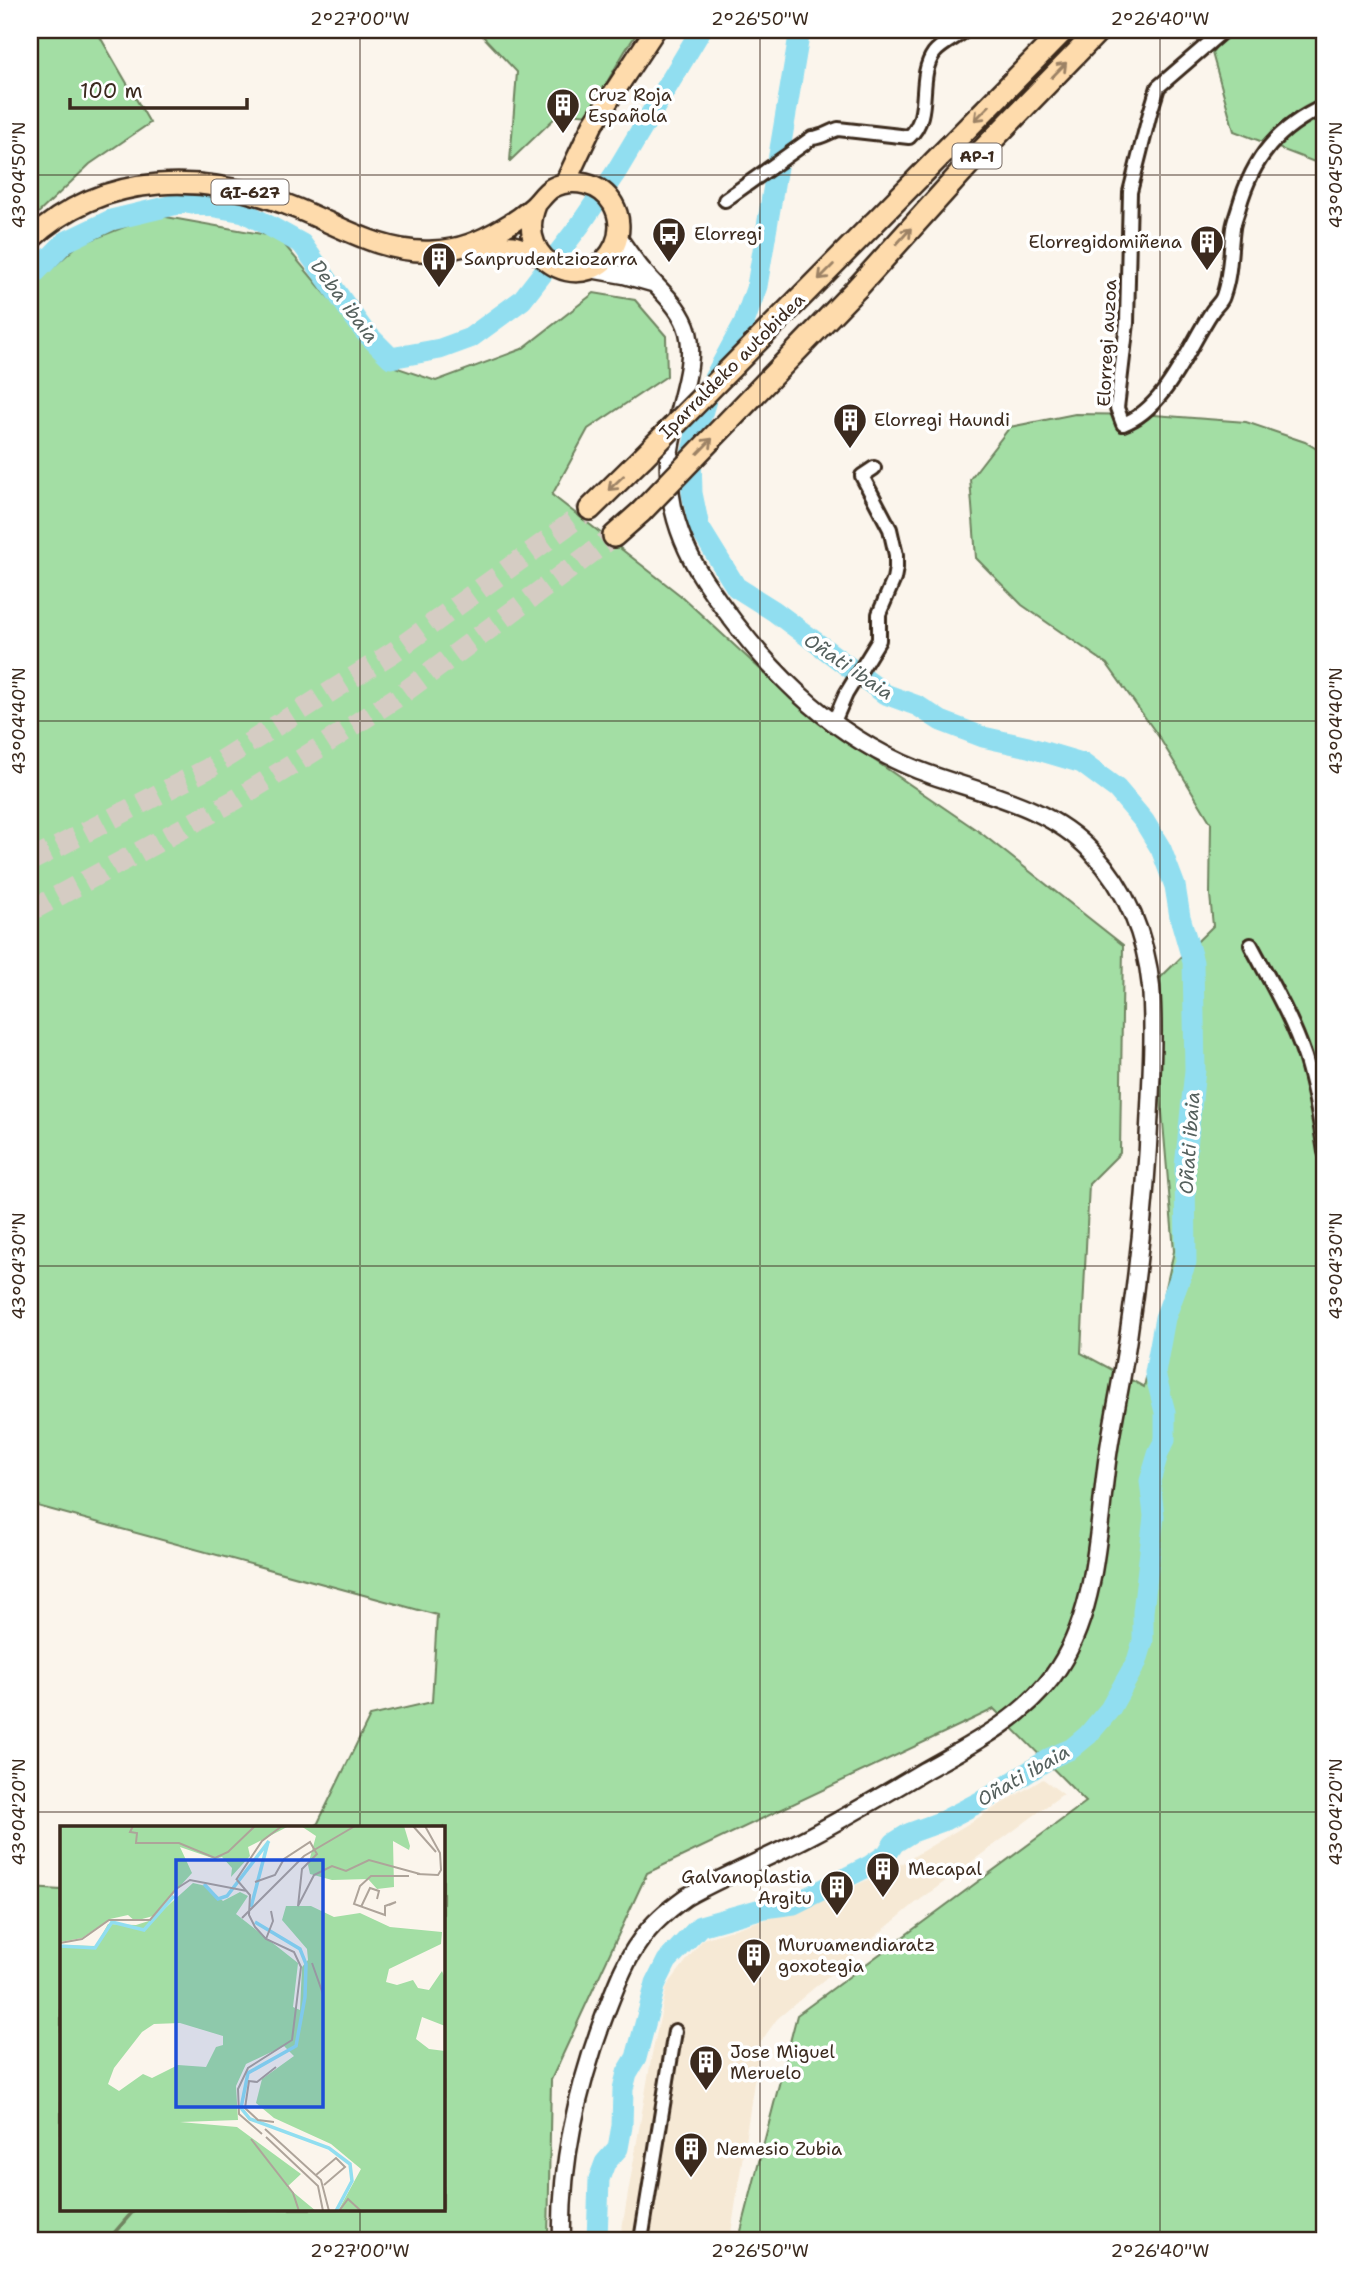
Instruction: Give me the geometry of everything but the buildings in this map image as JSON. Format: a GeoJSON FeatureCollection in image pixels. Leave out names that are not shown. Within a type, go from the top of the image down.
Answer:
{"type":"FeatureCollection","features":[{"type":"Feature","properties":{"kind":"highway","name":"Iparraldeko autobidea"},"geometry":{"type":"LineString","coordinates":[[590,509],[1064,30]]}},
{"type":"Feature","properties":{"kind":"highway","name":"Iparraldeko autobidea"},"geometry":{"type":"LineString","coordinates":[[614,536],[641,512],[858,287],[968,165],[1099,30]]}},
{"type":"Feature","properties":{"kind":"main road"},"geometry":{"type":"LineString","coordinates":[[590,269],[608,256],[618,237],[619,226],[613,204],[581,180],[584,142],[655,30]]}},
{"type":"Feature","properties":{"kind":"main road","name":"GI-627"},"geometry":{"type":"LineString","coordinates":[[30,240],[53,222],[100,197],[174,182],[217,185],[259,194],[363,239],[399,249],[432,252],[474,244],[510,224],[536,205],[543,195],[581,180]]}},
{"type":"Feature","properties":{"kind":"main road"},"geometry":{"type":"LineString","coordinates":[[536,205],[530,222],[531,239],[540,254]]}},
{"type":"Feature","properties":{"kind":"main road"},"geometry":{"type":"LineString","coordinates":[[562,2240],[563,2195],[577,2102],[614,1989],[638,1943],[649,1929],[686,1897],[816,1834],[986,1736],[1044,1687],[1066,1657],[1082,1618],[1090,1587],[1109,1450],[1129,1337],[1145,1206],[1151,1086],[1151,989],[1138,924],[1116,882],[1090,849],[1038,813],[879,753],[833,724],[760,654],[703,579],[678,531],[672,507],[669,456],[690,352],[684,322],[671,301],[632,258],[618,237]]}},
{"type":"Feature","properties":{"kind":"main road","name":"GI-627"},"geometry":{"type":"LineString","coordinates":[[474,244],[514,246],[540,254],[550,264],[562,270],[590,269]]}},
{"type":"Feature","properties":{"kind":"main road"},"geometry":{"type":"LineString","coordinates":[[590,269],[654,284]]}},
{"type":"Feature","properties":{"kind":"street"},"geometry":{"type":"LineString","coordinates":[[725,201],[812,138],[823,137],[838,129],[909,137],[917,130],[922,113],[927,71],[934,52],[966,30]]}},
{"type":"Feature","properties":{"kind":"street","name":"Elorregi auzoa"},"geometry":{"type":"LineString","coordinates":[[1224,30],[1158,87],[1147,124],[1130,192],[1128,310],[1117,408],[1123,424],[1135,419],[1154,401],[1183,363],[1211,312],[1223,298],[1231,260],[1233,226],[1243,192],[1259,159],[1281,134],[1325,106]]}},
{"type":"Feature","properties":{"kind":"street"},"geometry":{"type":"LineString","coordinates":[[833,724],[846,694],[879,640],[879,614],[896,568],[892,534],[862,475],[874,468]]}},
{"type":"Feature","properties":{"kind":"street"},"geometry":{"type":"LineString","coordinates":[[1251,945],[1301,1046],[1321,1115],[1325,1152]]}},
{"type":"Feature","properties":{"kind":"street"},"geometry":{"type":"LineString","coordinates":[[640,2240],[676,2031]]}},
{"type":"Feature","properties":{"kind":"shaded area"},"geometry":{"type":"Polygon","coordinates":[[[1043,1779],[1063,1794],[913,1905],[777,2019],[760,2043],[730,2240],[620,2240],[652,2054],[667,1986],[703,1939],[816,1903],[894,1868],[1043,1779]]]}},
{"type":"Feature","properties":{"kind":"green space"},"geometry":{"type":"Polygon","coordinates":[[[30,30],[96,30],[150,123],[90,164],[30,221],[30,30]]]}},
{"type":"Feature","properties":{"kind":"green space"},"geometry":{"type":"Polygon","coordinates":[[[477,30],[639,30],[588,115],[561,112],[510,161],[517,72],[477,30]]]}},
{"type":"Feature","properties":{"kind":"green space"},"geometry":{"type":"Polygon","coordinates":[[[1227,30],[1325,30],[1325,166],[1234,131],[1212,53],[1227,30]]]}},
{"type":"Feature","properties":{"kind":"green space"},"geometry":{"type":"Polygon","coordinates":[[[155,215],[278,237],[383,363],[436,381],[522,349],[594,293],[635,300],[666,336],[667,376],[588,429],[552,495],[680,595],[814,719],[981,833],[1123,945],[1120,1153],[1089,1184],[1081,1353],[1144,1387],[1174,1251],[1159,1076],[1156,982],[1213,926],[1210,895],[1211,823],[1159,737],[1107,664],[1022,605],[976,558],[970,479],[1010,427],[1075,414],[1154,415],[1246,422],[1305,442],[1325,454],[1325,2240],[739,2239],[797,2015],[1086,1802],[994,1709],[647,1873],[551,2080],[548,2240],[109,2240],[135,2210],[444,2210],[444,1826],[316,1826],[370,1716],[432,1702],[437,1615],[30,1504],[30,288],[78,245],[155,215]]]}},
{"type":"Feature","properties":{"kind":"green space"},"geometry":{"type":"Polygon","coordinates":[[[30,1888],[60,1890],[60,2210],[133,2210],[107,2240],[30,2240],[30,1888]]]}},
{"type":"Feature","properties":{"kind":"waterway","name":"Deba ibaia"},"geometry":{"type":"LineString","coordinates":[[30,278],[65,242],[111,220],[186,202],[244,212],[302,244],[364,331],[391,358],[440,349],[470,338],[522,300],[580,225],[616,172],[701,30]]}},
{"type":"Feature","properties":{"kind":"waterway","name":"Oñati ibaia"},"geometry":{"type":"LineString","coordinates":[[597,2240],[599,2179],[605,2163],[618,2148],[622,2126],[623,2089],[627,2073],[636,2058],[656,1983],[667,1961],[700,1926],[764,1908],[794,1904],[871,1865],[887,1854],[894,1843],[910,1833],[943,1821],[991,1796],[1050,1758],[1071,1749],[1088,1735],[1110,1709],[1137,1661],[1143,1641],[1143,1612],[1154,1516],[1150,1481],[1165,1440],[1165,1412],[1155,1373],[1165,1318],[1186,1262],[1185,1167],[1195,1070],[1193,962],[1180,917],[1175,886],[1161,849],[1144,821],[1117,789],[1082,763],[983,737],[941,721],[918,706],[885,694],[774,611],[736,587],[699,527],[692,493],[691,456],[711,384],[744,323],[757,286],[800,30]]}},
{"type":"Feature","properties":{"kind":"tunnel"},"geometry":{"type":"LineString","coordinates":[[30,861],[209,768],[392,653],[590,509]]}},
{"type":"Feature","properties":{"kind":"tunnel"},"geometry":{"type":"LineString","coordinates":[[30,911],[235,800],[311,753],[399,696],[614,536]]}},
{"type":"Feature","properties":{"kind":"place","name":"Cruz Roja Española"},"geometry":{"type":"Point","coordinates":[563,135]}},
{"type":"Feature","properties":{"kind":"place","name":"Elorregi"},"geometry":{"type":"Point","coordinates":[669,264]}},
{"type":"Feature","properties":{"kind":"place","name":"Elorregidomiñena"},"geometry":{"type":"Point","coordinates":[1207,272]}},
{"type":"Feature","properties":{"kind":"place","name":"Sanprudentziozarra"},"geometry":{"type":"Point","coordinates":[439,289]}},
{"type":"Feature","properties":{"kind":"place","name":"Elorregi Haundi"},"geometry":{"type":"Point","coordinates":[850,450]}},
{"type":"Feature","properties":{"kind":"place","name":"Mecapal"},"geometry":{"type":"Point","coordinates":[883,1899]}},
{"type":"Feature","properties":{"kind":"place","name":"Galvanoplastia Argitu"},"geometry":{"type":"Point","coordinates":[837,1917]}},
{"type":"Feature","properties":{"kind":"place","name":"Muruamendiaratz goxotegia"},"geometry":{"type":"Point","coordinates":[754,1985]}},
{"type":"Feature","properties":{"kind":"place","name":"Jose Miguel Meruelo"},"geometry":{"type":"Point","coordinates":[706,2092]}},
{"type":"Feature","properties":{"kind":"place","name":"Nemesio Zubia"},"geometry":{"type":"Point","coordinates":[691,2179]}}]}
